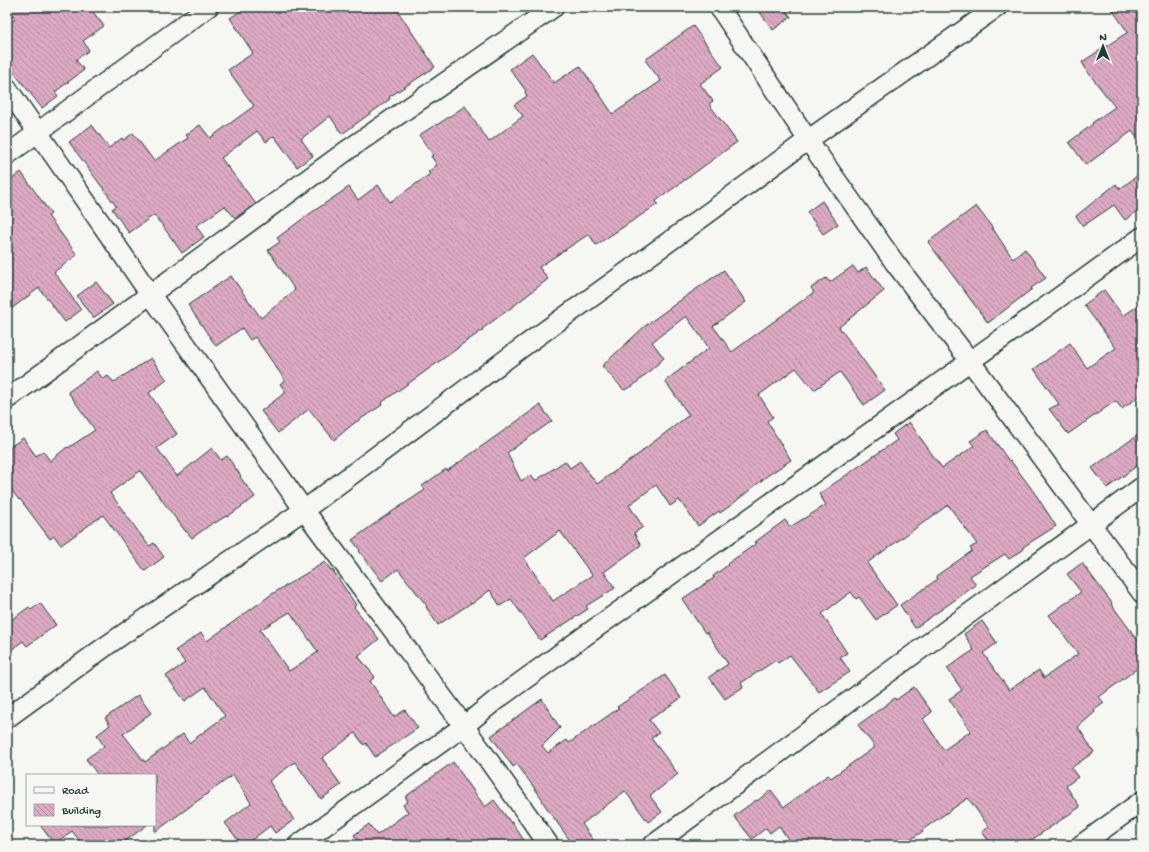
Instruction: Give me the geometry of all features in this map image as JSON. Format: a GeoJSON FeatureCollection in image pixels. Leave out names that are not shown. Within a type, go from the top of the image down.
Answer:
{"type":"FeatureCollection","features":[{"type":"Feature","properties":{"kind":"street"},"geometry":{"type":"LineString","coordinates":[[7,155],[208,7]]}},
{"type":"Feature","properties":{"kind":"street"},"geometry":{"type":"LineString","coordinates":[[7,399],[349,149],[554,7]]}},
{"type":"Feature","properties":{"kind":"street"},"geometry":{"type":"LineString","coordinates":[[719,7],[808,140],[895,263],[970,361],[1142,593]]}},
{"type":"Feature","properties":{"kind":"street"},"geometry":{"type":"LineString","coordinates":[[7,718],[106,646],[304,510],[528,343],[808,140],[997,7]]}},
{"type":"Feature","properties":{"kind":"street"},"geometry":{"type":"LineString","coordinates":[[7,88],[150,294],[304,510],[464,726],[549,845]]}},
{"type":"Feature","properties":{"kind":"street"},"geometry":{"type":"LineString","coordinates":[[298,845],[464,726],[496,700],[579,640],[1142,237]]}},
{"type":"Feature","properties":{"kind":"street"},"geometry":{"type":"LineString","coordinates":[[653,845],[1142,488]]}},
{"type":"Feature","properties":{"kind":"street"},"geometry":{"type":"LineString","coordinates":[[1081,845],[1142,801]]}},
{"type":"Feature","properties":{"kind":"building"},"geometry":{"type":"Polygon","coordinates":[[[7,7],[89,7],[104,26],[83,41],[89,50],[76,60],[84,70],[55,92],[58,96],[42,108],[7,64],[7,25],[15,19],[7,7]]]}},
{"type":"Feature","properties":{"kind":"building"},"geometry":{"type":"Polygon","coordinates":[[[247,7],[395,7],[435,67],[389,97],[390,99],[342,134],[330,116],[301,139],[313,156],[297,167],[274,136],[266,142],[257,131],[221,158],[256,204],[235,218],[225,206],[196,226],[204,237],[182,253],[154,215],[129,233],[112,209],[116,206],[69,142],[92,125],[109,148],[122,138],[124,140],[133,133],[154,161],[188,138],[186,135],[200,125],[210,138],[254,106],[228,70],[253,53],[230,18],[247,7]]]}},
{"type":"Feature","properties":{"kind":"building"},"geometry":{"type":"Polygon","coordinates":[[[756,7],[783,7],[791,17],[773,30],[756,7]]]}},
{"type":"Feature","properties":{"kind":"building"},"geometry":{"type":"Polygon","coordinates":[[[1110,7],[1131,7],[1142,22],[1142,145],[1132,131],[1086,165],[1069,142],[1115,107],[1087,71],[1082,62],[1128,32],[1110,7]]]}},
{"type":"Feature","properties":{"kind":"building"},"geometry":{"type":"Polygon","coordinates":[[[693,26],[723,67],[700,84],[713,101],[709,104],[737,142],[656,201],[658,204],[596,245],[589,234],[539,267],[548,279],[482,329],[483,330],[381,403],[382,405],[353,424],[334,440],[309,409],[278,433],[261,411],[286,392],[280,384],[285,380],[255,337],[250,340],[242,328],[216,346],[188,305],[231,276],[261,318],[295,290],[268,250],[280,242],[277,238],[349,187],[358,200],[378,185],[390,202],[430,174],[428,172],[437,165],[431,156],[433,155],[419,135],[465,106],[489,142],[523,116],[514,105],[527,96],[526,91],[510,69],[532,53],[554,83],[580,66],[613,114],[661,81],[645,60],[693,26]]]}},
{"type":"Feature","properties":{"kind":"building"},"geometry":{"type":"Polygon","coordinates":[[[21,172],[51,214],[48,216],[77,255],[54,272],[81,310],[65,322],[39,288],[7,312],[7,183],[21,172]]]}},
{"type":"Feature","properties":{"kind":"building"},"geometry":{"type":"Polygon","coordinates":[[[1142,172],[1142,208],[1125,220],[1114,205],[1083,226],[1076,216],[1116,184],[1120,189],[1142,172]]]}},
{"type":"Feature","properties":{"kind":"building"},"geometry":{"type":"Polygon","coordinates":[[[822,201],[838,224],[823,234],[807,212],[822,201]]]}},
{"type":"Feature","properties":{"kind":"building"},"geometry":{"type":"Polygon","coordinates":[[[976,206],[1013,259],[1025,249],[1046,278],[1031,288],[1032,289],[988,323],[928,242],[976,206]]]}},
{"type":"Feature","properties":{"kind":"building"},"geometry":{"type":"Polygon","coordinates":[[[853,266],[858,273],[866,267],[884,291],[839,327],[885,390],[864,405],[840,372],[814,390],[796,368],[759,395],[773,417],[767,421],[791,460],[767,476],[730,506],[720,513],[719,511],[698,526],[679,500],[670,506],[656,485],[629,505],[643,527],[634,533],[641,545],[604,572],[615,588],[586,606],[588,609],[540,640],[511,599],[500,606],[490,590],[472,604],[471,603],[438,625],[426,607],[427,606],[398,569],[382,581],[352,540],[425,490],[422,486],[446,469],[447,471],[540,405],[552,421],[507,453],[521,481],[531,475],[535,481],[565,461],[570,468],[580,461],[597,484],[643,451],[689,415],[665,381],[709,348],[686,316],[652,342],[664,358],[633,386],[624,390],[602,366],[645,326],[724,270],[746,302],[713,326],[732,352],[814,292],[811,288],[826,278],[830,282],[853,266]],[[560,531],[524,558],[553,601],[592,575],[560,531]]]}},
{"type":"Feature","properties":{"kind":"building"},"geometry":{"type":"Polygon","coordinates":[[[96,282],[113,304],[93,318],[77,296],[96,282]]]}},
{"type":"Feature","properties":{"kind":"building"},"geometry":{"type":"Polygon","coordinates":[[[1104,290],[1123,316],[1142,303],[1142,394],[1122,409],[1116,401],[1114,402],[1068,434],[1049,409],[1059,404],[1034,369],[1070,343],[1087,368],[1116,348],[1084,305],[1104,290]]]}},
{"type":"Feature","properties":{"kind":"building"},"geometry":{"type":"Polygon","coordinates":[[[151,358],[167,380],[149,393],[177,434],[157,448],[177,476],[212,448],[221,460],[227,456],[255,497],[227,517],[226,516],[215,523],[214,522],[192,538],[140,471],[110,493],[149,546],[154,543],[164,557],[145,571],[103,515],[61,545],[54,536],[50,539],[7,484],[7,449],[23,438],[36,456],[43,451],[50,461],[67,447],[68,448],[95,430],[68,392],[97,371],[103,379],[108,376],[114,382],[151,358]]]}},
{"type":"Feature","properties":{"kind":"building"},"geometry":{"type":"Polygon","coordinates":[[[909,422],[942,468],[974,446],[970,441],[987,430],[1034,492],[1056,526],[1023,547],[1023,550],[1009,559],[1005,554],[970,576],[976,585],[915,628],[900,605],[938,579],[936,576],[972,551],[970,548],[977,544],[948,505],[867,563],[897,605],[876,620],[859,597],[856,599],[851,592],[822,614],[847,653],[840,657],[850,672],[819,692],[790,655],[778,663],[776,660],[741,683],[743,687],[725,699],[709,677],[728,664],[707,632],[705,633],[682,599],[714,578],[713,576],[728,565],[727,564],[757,543],[755,542],[785,520],[790,527],[826,505],[819,494],[897,440],[893,434],[909,422]]]}},
{"type":"Feature","properties":{"kind":"building"},"geometry":{"type":"Polygon","coordinates":[[[1142,432],[1142,462],[1107,488],[1092,468],[1142,432]]]}},
{"type":"Feature","properties":{"kind":"building"},"geometry":{"type":"Polygon","coordinates":[[[325,562],[331,570],[332,569],[356,605],[354,607],[379,639],[358,656],[375,677],[370,681],[394,717],[405,710],[418,728],[375,757],[366,743],[364,745],[355,733],[322,758],[341,785],[321,799],[295,762],[269,781],[294,820],[275,833],[270,826],[245,845],[242,845],[225,823],[251,803],[233,775],[155,832],[156,774],[97,774],[86,759],[104,746],[97,735],[110,725],[105,718],[138,695],[151,713],[123,734],[145,762],[183,734],[189,743],[225,716],[205,687],[185,701],[166,676],[185,663],[176,650],[201,633],[207,641],[272,594],[325,562]],[[290,612],[260,630],[289,671],[318,652],[290,612]]]}},
{"type":"Feature","properties":{"kind":"building"},"geometry":{"type":"Polygon","coordinates":[[[1082,563],[1142,646],[1142,665],[1099,697],[1104,703],[1094,710],[1095,712],[1078,727],[1094,752],[1071,768],[1078,777],[1066,786],[1080,807],[1024,845],[992,845],[982,832],[989,827],[968,798],[903,845],[792,845],[779,826],[770,833],[766,828],[752,839],[734,816],[771,790],[784,807],[828,775],[831,778],[875,747],[858,725],[895,698],[896,700],[914,687],[932,712],[923,719],[944,750],[971,731],[949,699],[962,690],[947,668],[974,650],[964,634],[982,621],[997,643],[983,653],[1009,690],[1039,670],[1044,678],[1078,654],[1049,615],[1081,592],[1067,574],[1082,563]]]}},
{"type":"Feature","properties":{"kind":"building"},"geometry":{"type":"Polygon","coordinates":[[[40,603],[56,625],[27,646],[23,641],[7,653],[7,623],[29,607],[31,610],[40,603]]]}},
{"type":"Feature","properties":{"kind":"building"},"geometry":{"type":"Polygon","coordinates":[[[665,675],[681,698],[649,720],[659,733],[651,738],[678,774],[650,796],[662,812],[648,822],[625,791],[582,824],[597,845],[573,845],[517,764],[513,767],[491,736],[542,699],[560,728],[542,746],[548,753],[567,740],[569,743],[619,708],[617,707],[665,675]]]}},
{"type":"Feature","properties":{"kind":"building"},"geometry":{"type":"Polygon","coordinates":[[[453,762],[485,807],[494,800],[511,823],[512,822],[527,845],[361,845],[354,835],[369,824],[377,835],[408,812],[403,805],[408,801],[405,797],[453,762]]]}},
{"type":"Feature","properties":{"kind":"building"},"geometry":{"type":"Polygon","coordinates":[[[41,826],[146,826],[120,845],[83,845],[72,831],[54,844],[41,826]]]}}]}
